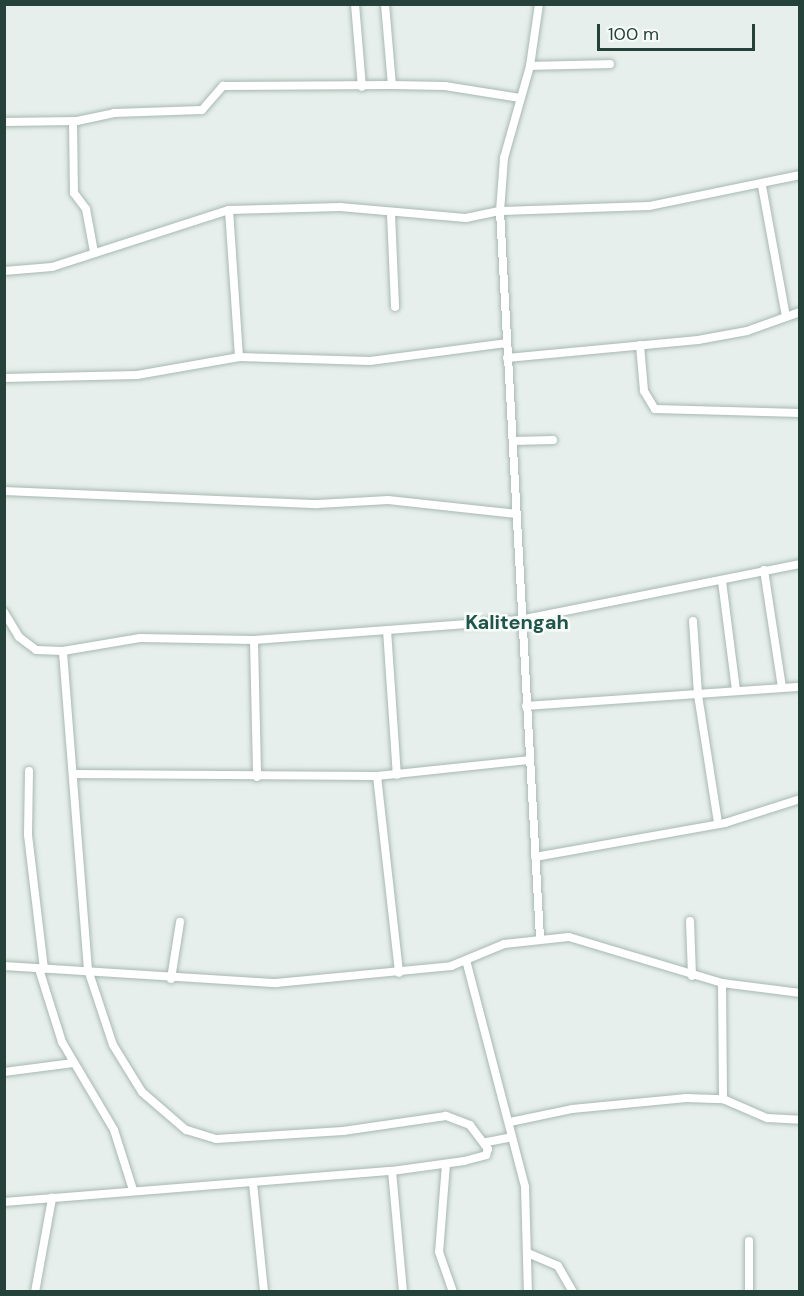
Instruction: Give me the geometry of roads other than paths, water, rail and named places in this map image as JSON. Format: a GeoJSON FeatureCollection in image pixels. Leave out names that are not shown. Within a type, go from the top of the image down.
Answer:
{"type":"FeatureCollection","features":[{"type":"Feature","properties":{"kind":"street"},"geometry":{"type":"LineString","coordinates":[[355,4],[362,87]]}},
{"type":"Feature","properties":{"kind":"street"},"geometry":{"type":"LineString","coordinates":[[385,4],[392,85]]}},
{"type":"Feature","properties":{"kind":"street"},"geometry":{"type":"LineString","coordinates":[[539,4],[530,66],[501,178],[500,212],[520,620],[540,938]]}},
{"type":"Feature","properties":{"kind":"street"},"geometry":{"type":"LineString","coordinates":[[530,66],[610,64]]}},
{"type":"Feature","properties":{"kind":"street"},"geometry":{"type":"LineString","coordinates":[[4,122],[73,122],[114,113],[202,110],[223,86],[445,86],[520,98]]}},
{"type":"Feature","properties":{"kind":"street"},"geometry":{"type":"LineString","coordinates":[[73,122],[74,193],[86,209],[94,252]]}},
{"type":"Feature","properties":{"kind":"street"},"geometry":{"type":"LineString","coordinates":[[4,271],[52,267],[229,210],[340,207],[391,214],[466,218],[500,212],[649,206],[762,186],[800,175]]}},
{"type":"Feature","properties":{"kind":"street"},"geometry":{"type":"LineString","coordinates":[[762,186],[786,316]]}},
{"type":"Feature","properties":{"kind":"street"},"geometry":{"type":"LineString","coordinates":[[229,210],[238,357]]}},
{"type":"Feature","properties":{"kind":"street"},"geometry":{"type":"LineString","coordinates":[[391,214],[394,307]]}},
{"type":"Feature","properties":{"kind":"street"},"geometry":{"type":"LineString","coordinates":[[507,358],[747,332],[800,312]]}},
{"type":"Feature","properties":{"kind":"street"},"geometry":{"type":"LineString","coordinates":[[4,378],[137,375],[238,357],[370,361],[506,343]]}},
{"type":"Feature","properties":{"kind":"street"},"geometry":{"type":"LineString","coordinates":[[640,345],[644,391],[655,409],[800,413]]}},
{"type":"Feature","properties":{"kind":"street"},"geometry":{"type":"LineString","coordinates":[[513,441],[553,440]]}},
{"type":"Feature","properties":{"kind":"street"},"geometry":{"type":"LineString","coordinates":[[4,491],[318,504],[388,500],[516,514]]}},
{"type":"Feature","properties":{"kind":"street"},"geometry":{"type":"LineString","coordinates":[[4,612],[20,637],[36,650],[63,651],[140,638],[254,640],[520,620],[800,564]]}},
{"type":"Feature","properties":{"kind":"street"},"geometry":{"type":"LineString","coordinates":[[764,570],[782,688]]}},
{"type":"Feature","properties":{"kind":"street"},"geometry":{"type":"LineString","coordinates":[[722,581],[736,690]]}},
{"type":"Feature","properties":{"kind":"street"},"geometry":{"type":"LineString","coordinates":[[693,621],[698,695],[718,823]]}},
{"type":"Feature","properties":{"kind":"street"},"geometry":{"type":"LineString","coordinates":[[387,630],[397,775]]}},
{"type":"Feature","properties":{"kind":"street"},"geometry":{"type":"LineString","coordinates":[[254,640],[257,777]]}},
{"type":"Feature","properties":{"kind":"street"},"geometry":{"type":"LineString","coordinates":[[4,1202],[392,1171],[464,1161],[486,1155],[487,1142],[470,1125],[446,1116],[263,1137],[216,1139],[186,1130],[142,1092],[113,1045],[88,970],[63,651]]}},
{"type":"Feature","properties":{"kind":"street"},"geometry":{"type":"LineString","coordinates":[[526,706],[800,687]]}},
{"type":"Feature","properties":{"kind":"street"},"geometry":{"type":"LineString","coordinates":[[73,774],[377,776],[528,760]]}},
{"type":"Feature","properties":{"kind":"street"},"geometry":{"type":"LineString","coordinates":[[29,771],[28,835],[42,969],[73,1063],[114,1130],[133,1191]]}},
{"type":"Feature","properties":{"kind":"street"},"geometry":{"type":"LineString","coordinates":[[377,776],[399,973]]}},
{"type":"Feature","properties":{"kind":"street"},"geometry":{"type":"LineString","coordinates":[[536,856],[718,823],[800,799]]}},
{"type":"Feature","properties":{"kind":"street"},"geometry":{"type":"LineString","coordinates":[[690,921],[692,976]]}},
{"type":"Feature","properties":{"kind":"street"},"geometry":{"type":"LineString","coordinates":[[171,979],[180,922]]}},
{"type":"Feature","properties":{"kind":"street"},"geometry":{"type":"LineString","coordinates":[[4,966],[88,970],[171,979],[265,983],[399,973],[466,960],[504,944],[540,938],[593,941],[692,976],[722,983],[800,993]]}},
{"type":"Feature","properties":{"kind":"street"},"geometry":{"type":"LineString","coordinates":[[466,960],[510,1122],[525,1187],[530,1254],[525,1272],[528,1291]]}},
{"type":"Feature","properties":{"kind":"street"},"geometry":{"type":"LineString","coordinates":[[722,983],[723,1098]]}},
{"type":"Feature","properties":{"kind":"street"},"geometry":{"type":"LineString","coordinates":[[4,1072],[73,1063]]}},
{"type":"Feature","properties":{"kind":"street"},"geometry":{"type":"LineString","coordinates":[[510,1122],[629,1102],[723,1098],[767,1118],[800,1120]]}},
{"type":"Feature","properties":{"kind":"street"},"geometry":{"type":"LineString","coordinates":[[487,1142],[512,1137]]}},
{"type":"Feature","properties":{"kind":"street"},"geometry":{"type":"LineString","coordinates":[[446,1164],[440,1252],[453,1292]]}},
{"type":"Feature","properties":{"kind":"street"},"geometry":{"type":"LineString","coordinates":[[392,1171],[403,1292]]}},
{"type":"Feature","properties":{"kind":"street"},"geometry":{"type":"LineString","coordinates":[[253,1183],[264,1292]]}},
{"type":"Feature","properties":{"kind":"street"},"geometry":{"type":"LineString","coordinates":[[35,1292],[52,1198]]}},
{"type":"Feature","properties":{"kind":"street"},"geometry":{"type":"LineString","coordinates":[[749,1241],[749,1292]]}},
{"type":"Feature","properties":{"kind":"street"},"geometry":{"type":"LineString","coordinates":[[530,1254],[558,1266],[573,1292]]}},
{"type":"Feature","properties":{"kind":"district","name":"Kalitengah"},"geometry":{"type":"Point","coordinates":[517,622]}}]}
